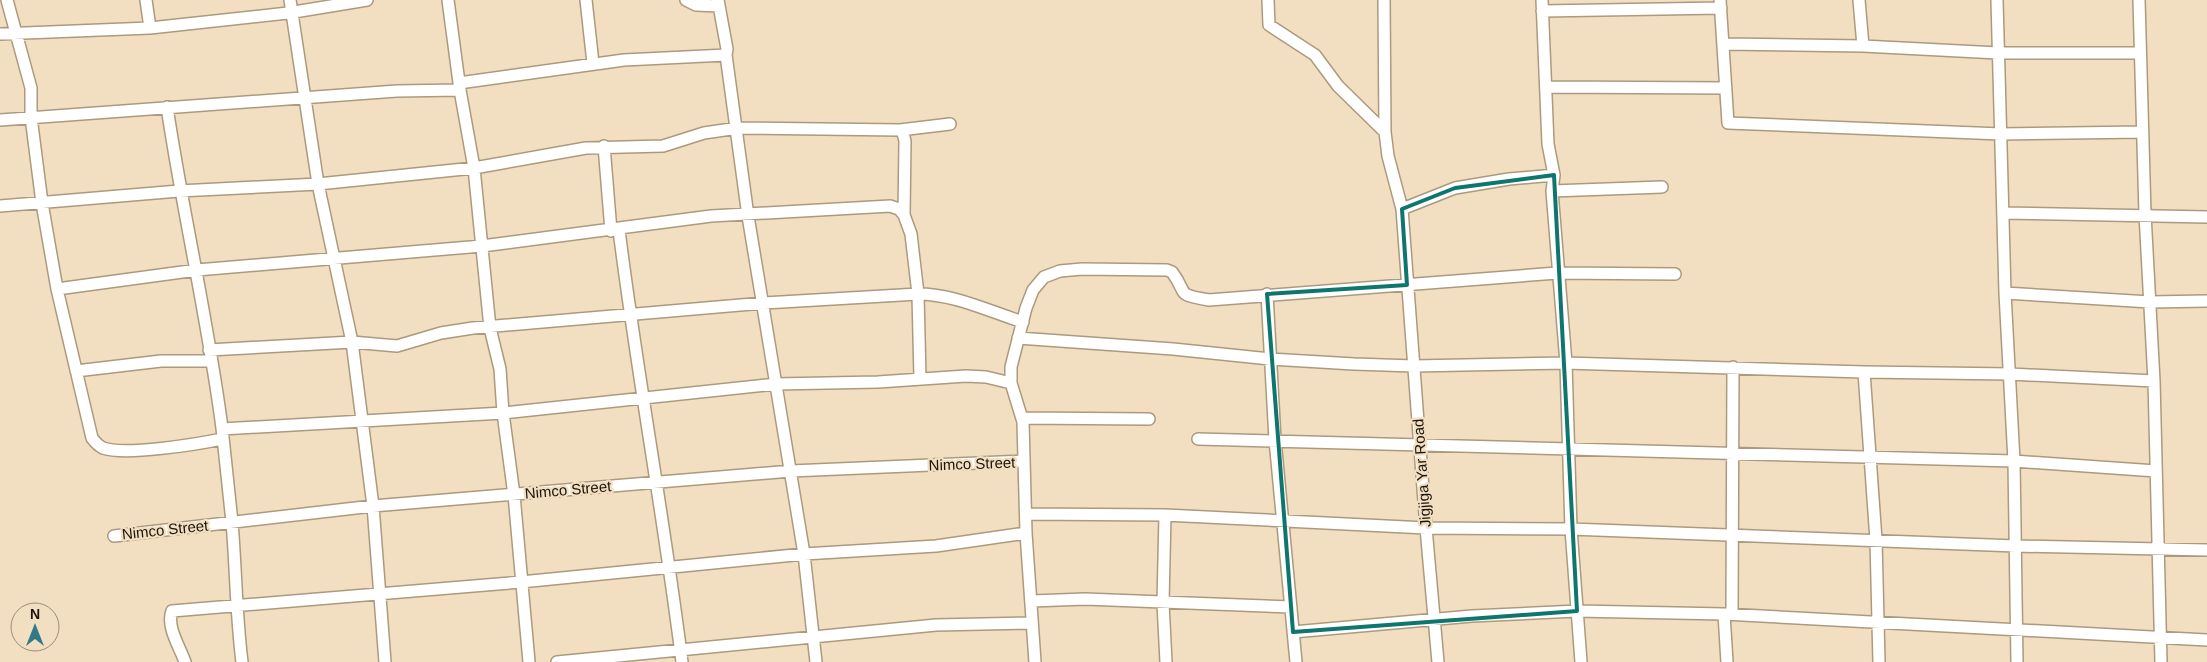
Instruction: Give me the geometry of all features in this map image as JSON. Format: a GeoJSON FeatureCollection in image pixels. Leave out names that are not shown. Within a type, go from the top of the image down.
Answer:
{"type":"FeatureCollection","features":[{"type":"Feature","properties":{"kind":"street"},"geometry":{"type":"LineString","coordinates":[[7,0],[31,88],[31,117],[42,203],[57,289],[92,438],[101,448],[115,451],[163,448],[200,444],[222,434],[362,422],[503,413],[776,384],[966,376],[986,377],[1011,383]]}},
{"type":"Feature","properties":{"kind":"street"},"geometry":{"type":"LineString","coordinates":[[146,0],[150,28]]}},
{"type":"Feature","properties":{"kind":"street"},"geometry":{"type":"LineString","coordinates":[[0,34],[150,28],[291,6],[368,0]]}},
{"type":"Feature","properties":{"kind":"street"},"geometry":{"type":"LineString","coordinates":[[448,0],[459,87],[474,168],[490,328],[500,369],[503,413],[514,495],[529,662]]}},
{"type":"Feature","properties":{"kind":"street"},"geometry":{"type":"LineString","coordinates":[[586,0],[593,64]]}},
{"type":"Feature","properties":{"kind":"street"},"geometry":{"type":"LineString","coordinates":[[686,0],[696,5],[718,3],[727,49],[726,55],[738,128],[748,216],[764,303],[804,554],[816,662]]}},
{"type":"Feature","properties":{"kind":"street"},"geometry":{"type":"LineString","coordinates":[[1268,0],[1269,25],[1315,55],[1338,86],[1385,132]]}},
{"type":"Feature","properties":{"kind":"street","name":"Jigjiga Yar Road"},"geometry":{"type":"LineString","coordinates":[[1384,0],[1385,132],[1388,156],[1402,209],[1438,662]]}},
{"type":"Feature","properties":{"kind":"street"},"geometry":{"type":"LineString","coordinates":[[1859,0],[1863,46]]}},
{"type":"Feature","properties":{"kind":"street"},"geometry":{"type":"LineString","coordinates":[[1997,0],[2005,293],[2014,461],[2017,662]]}},
{"type":"Feature","properties":{"kind":"street"},"geometry":{"type":"LineString","coordinates":[[2139,0],[2145,214],[2154,381],[2160,662]]}},
{"type":"Feature","properties":{"kind":"street"},"geometry":{"type":"LineString","coordinates":[[1581,662],[1571,529],[1566,363],[1557,273],[1552,191],[1554,175],[1548,144],[1542,6],[1720,4],[1727,119],[1728,123],[1736,125],[2001,134],[2142,132]]}},
{"type":"Feature","properties":{"kind":"street"},"geometry":{"type":"LineString","coordinates":[[291,6],[318,184],[336,260],[352,342],[372,506],[385,662]]}},
{"type":"Feature","properties":{"kind":"street"},"geometry":{"type":"LineString","coordinates":[[1723,44],[1863,46],[1998,53],[2140,53]]}},
{"type":"Feature","properties":{"kind":"street"},"geometry":{"type":"LineString","coordinates":[[0,120],[459,87],[624,60],[726,55]]}},
{"type":"Feature","properties":{"kind":"street"},"geometry":{"type":"LineString","coordinates":[[1546,87],[1726,88]]}},
{"type":"Feature","properties":{"kind":"street"},"geometry":{"type":"LineString","coordinates":[[167,107],[179,191],[197,270],[222,434],[232,523],[236,607],[242,662]]}},
{"type":"Feature","properties":{"kind":"street"},"geometry":{"type":"LineString","coordinates":[[0,206],[179,191],[318,184],[474,168],[546,154],[604,146],[663,146],[704,133],[738,128],[900,130],[950,124]]}},
{"type":"Feature","properties":{"kind":"street"},"geometry":{"type":"LineString","coordinates":[[900,130],[903,133],[905,142],[904,215]]}},
{"type":"Feature","properties":{"kind":"street"},"geometry":{"type":"LineString","coordinates":[[604,146],[615,230],[658,482],[667,567],[681,656]]}},
{"type":"Feature","properties":{"kind":"street"},"geometry":{"type":"LineString","coordinates":[[1402,209],[1455,188],[1509,179],[1554,175]]}},
{"type":"Feature","properties":{"kind":"street"},"geometry":{"type":"LineString","coordinates":[[1552,191],[1662,187]]}},
{"type":"Feature","properties":{"kind":"street"},"geometry":{"type":"LineString","coordinates":[[57,289],[197,270],[336,260],[482,246],[711,216],[748,216],[881,205],[899,209],[904,215],[911,234],[918,294],[920,379]]}},
{"type":"Feature","properties":{"kind":"street"},"geometry":{"type":"LineString","coordinates":[[2003,213],[2145,214],[2207,217]]}},
{"type":"Feature","properties":{"kind":"street"},"geometry":{"type":"LineString","coordinates":[[1034,662],[1032,601],[1026,533],[1022,418],[1011,383],[1011,367],[1022,322],[1033,290],[1044,277],[1060,271],[1082,269],[1166,270],[1172,272],[1183,293],[1189,297],[1210,300],[1267,294],[1557,273],[1675,274]]}},
{"type":"Feature","properties":{"kind":"street"},"geometry":{"type":"LineString","coordinates":[[2005,293],[2150,302],[2207,301]]}},
{"type":"Feature","properties":{"kind":"street"},"geometry":{"type":"LineString","coordinates":[[76,370],[352,342],[398,346],[441,332],[764,303],[918,294],[938,294],[952,297],[1022,322]]}},
{"type":"Feature","properties":{"kind":"street"},"geometry":{"type":"LineString","coordinates":[[1267,294],[1275,440],[1296,662]]}},
{"type":"Feature","properties":{"kind":"street"},"geometry":{"type":"LineString","coordinates":[[1018,338],[1173,349],[1270,359],[1414,366],[1566,363],[1864,372],[2010,374],[2154,381]]}},
{"type":"Feature","properties":{"kind":"street"},"geometry":{"type":"LineString","coordinates":[[1727,662],[1733,367]]}},
{"type":"Feature","properties":{"kind":"street"},"geometry":{"type":"LineString","coordinates":[[1864,372],[1876,540],[1879,662]]}},
{"type":"Feature","properties":{"kind":"street"},"geometry":{"type":"LineString","coordinates":[[1022,418],[1149,418]]}},
{"type":"Feature","properties":{"kind":"street"},"geometry":{"type":"LineString","coordinates":[[1198,439],[2014,461],[2156,470]]}},
{"type":"Feature","properties":{"kind":"street","name":"Nimco Street"},"geometry":{"type":"LineString","coordinates":[[114,536],[372,506],[791,471],[1024,461]]}},
{"type":"Feature","properties":{"kind":"street"},"geometry":{"type":"LineString","coordinates":[[1026,514],[1166,516],[1426,528],[1571,529],[2016,546],[2207,550]]}},
{"type":"Feature","properties":{"kind":"street"},"geometry":{"type":"LineString","coordinates":[[1166,516],[1163,603],[1166,662]]}},
{"type":"Feature","properties":{"kind":"street"},"geometry":{"type":"LineString","coordinates":[[185,662],[171,626],[170,617],[172,611],[521,582],[804,554],[936,546],[1026,533]]}},
{"type":"Feature","properties":{"kind":"street"},"geometry":{"type":"LineString","coordinates":[[1032,601],[1084,599],[1291,607]]}},
{"type":"Feature","properties":{"kind":"street"},"geometry":{"type":"LineString","coordinates":[[1293,632],[1435,621],[1472,616],[1577,611],[1728,614],[2207,640]]}},
{"type":"Feature","properties":{"kind":"street"},"geometry":{"type":"LineString","coordinates":[[557,662],[681,656],[814,636],[936,625],[1032,623]]}},
{"type":"Feature","properties":{"kind":"highlighted area"},"geometry":{"type":"Polygon","coordinates":[[[1554,175],[1577,611],[1293,632],[1267,294],[1407,285],[1402,209],[1455,188],[1554,175]]]}}]}
